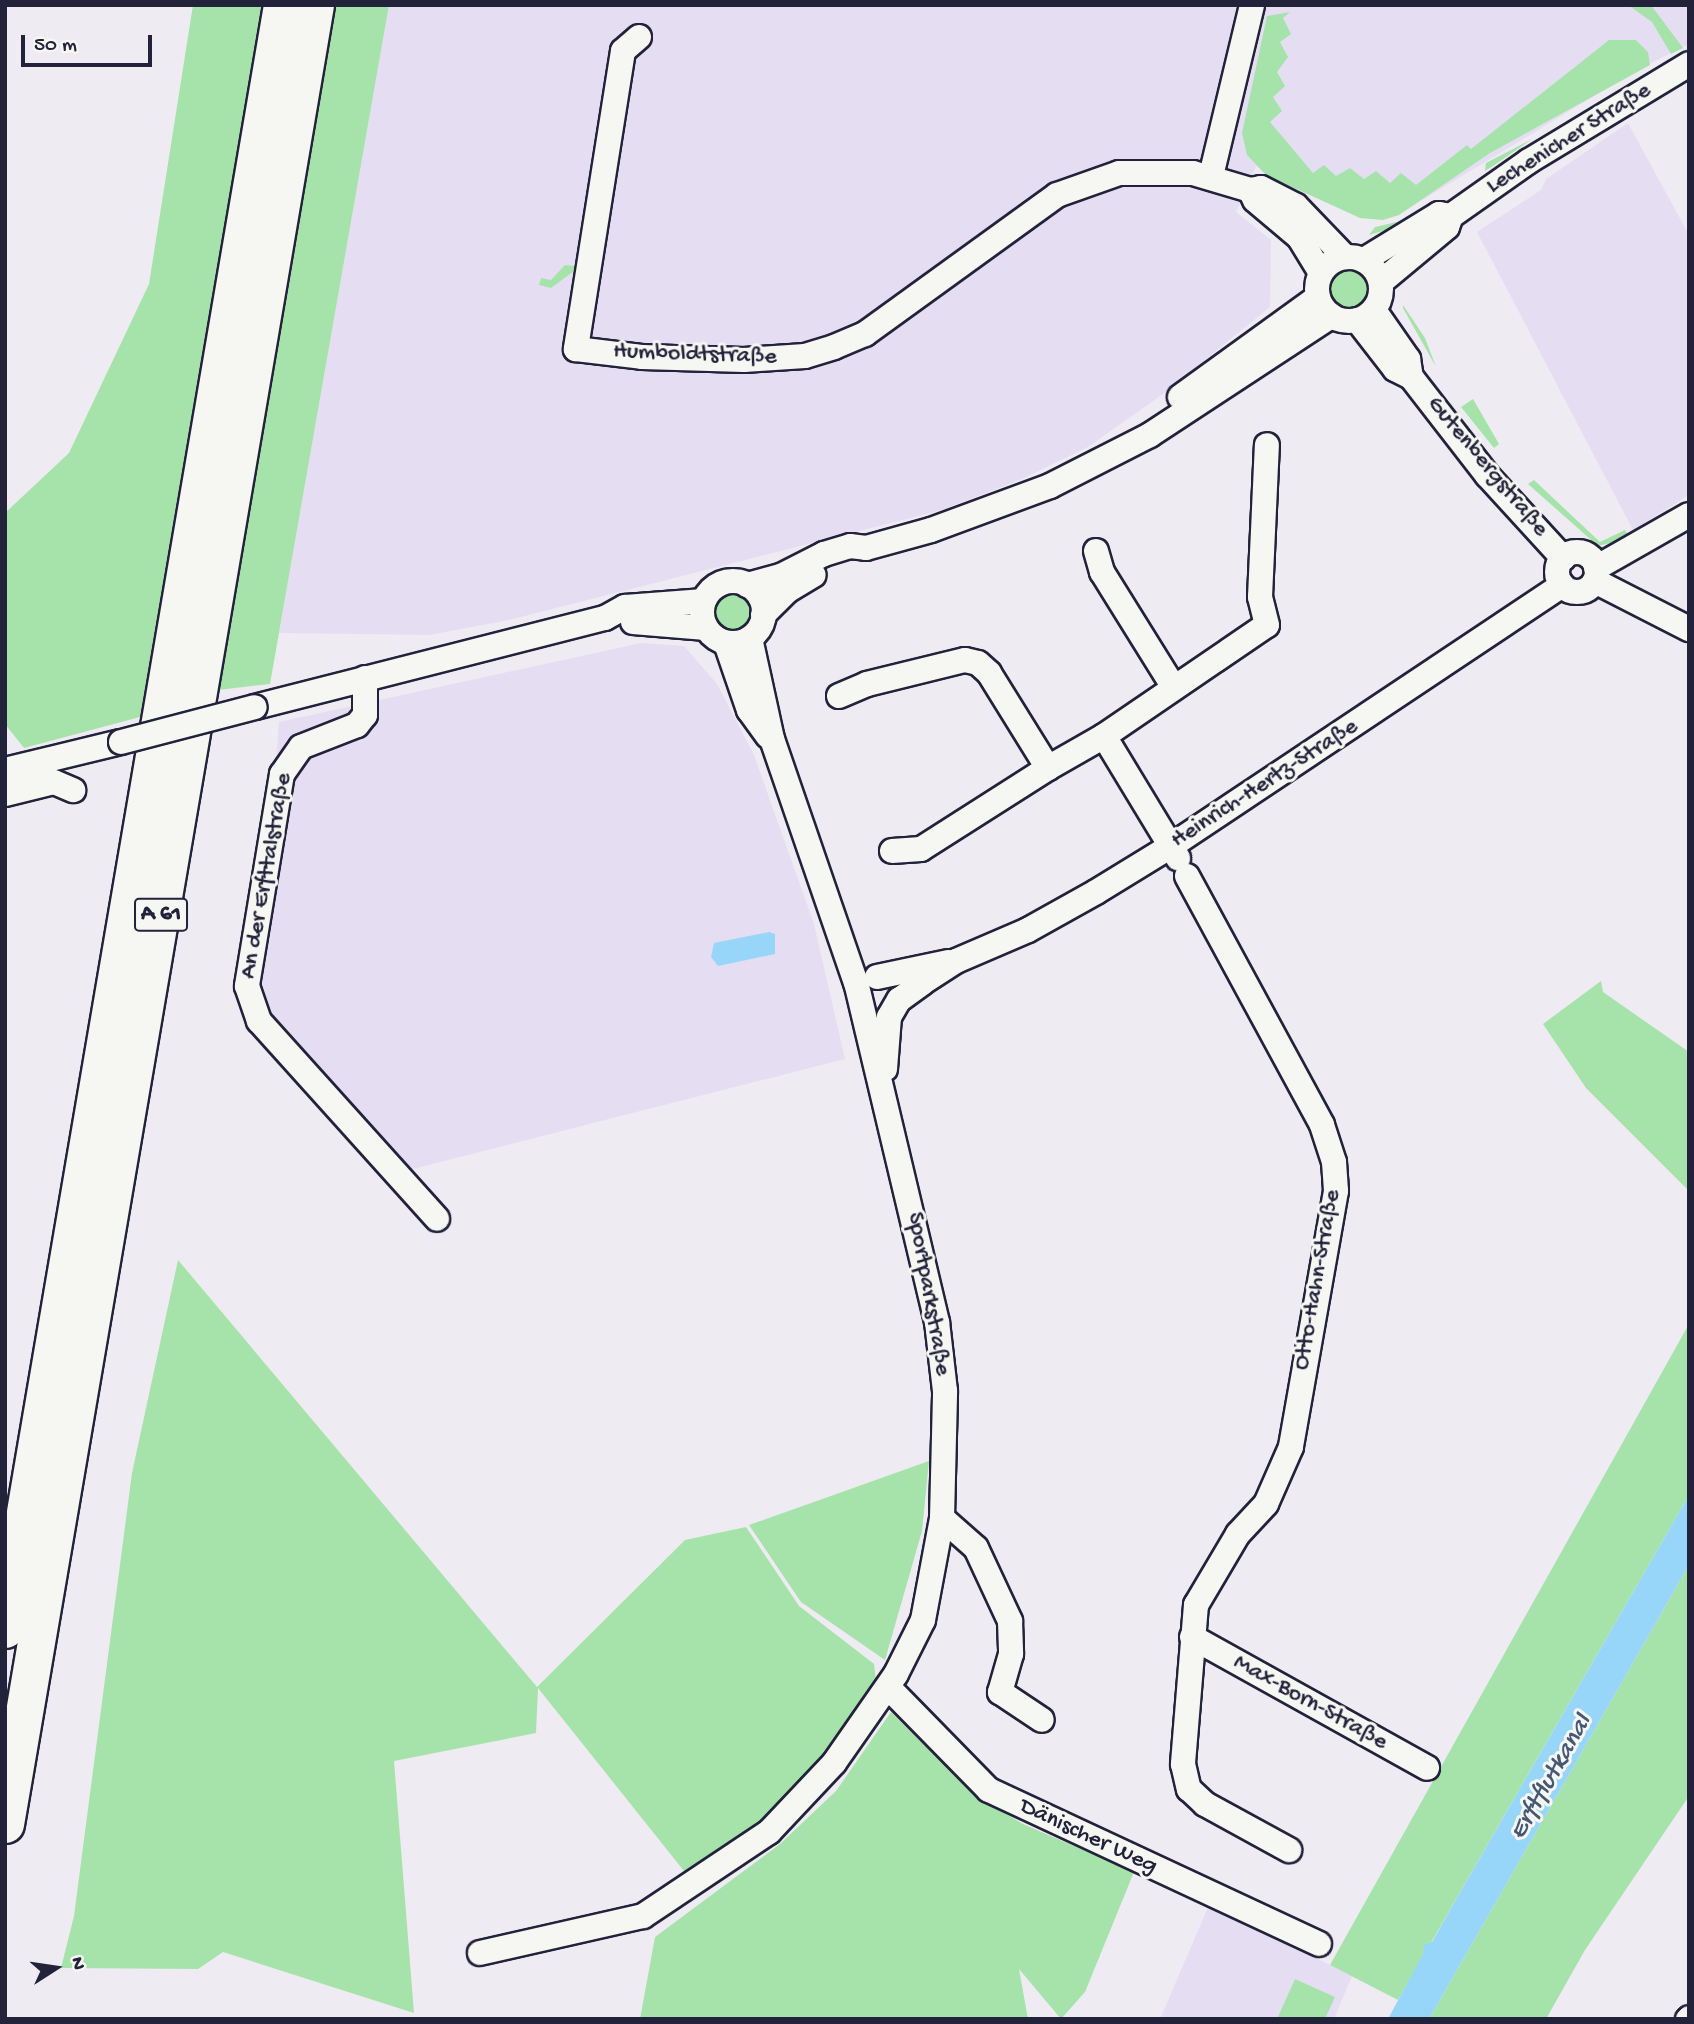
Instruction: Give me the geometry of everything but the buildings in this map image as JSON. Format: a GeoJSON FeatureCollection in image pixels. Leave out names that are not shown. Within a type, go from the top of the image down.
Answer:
{"type":"FeatureCollection","features":[{"type":"Feature","properties":{"kind":"highway","name":"A 61"},"geometry":{"type":"LineString","coordinates":[[5,1629],[282,5]]}},
{"type":"Feature","properties":{"kind":"highway","name":"A 61"},"geometry":{"type":"LineString","coordinates":[[5,1824],[315,5]]}},
{"type":"Feature","properties":{"kind":"street"},"geometry":{"type":"LineString","coordinates":[[1211,176],[1252,5]]}},
{"type":"Feature","properties":{"kind":"street","name":"Humboldtstraße"},"geometry":{"type":"LineString","coordinates":[[639,37],[623,51],[576,349],[642,357],[744,360],[804,356],[866,334],[1057,195],[1083,183],[1156,170],[1211,176],[1250,190],[1261,188],[1296,206],[1381,282]]}},
{"type":"Feature","properties":{"kind":"street","name":"Lechenicher Straße"},"geometry":{"type":"LineString","coordinates":[[1381,282],[1447,227],[1451,216],[1529,161],[1689,64]]}},
{"type":"Feature","properties":{"kind":"street","name":"Humboldtstraße"},"geometry":{"type":"LineString","coordinates":[[1250,190],[1255,200],[1299,237],[1324,295]]}},
{"type":"Feature","properties":{"kind":"street","name":"Lechenicher Straße"},"geometry":{"type":"LineString","coordinates":[[1324,295],[1355,259],[1387,250],[1439,214],[1451,216]]}},
{"type":"Feature","properties":{"kind":"street"},"geometry":{"type":"LineString","coordinates":[[605,618],[716,636],[750,638],[764,615],[787,592],[866,548],[986,512],[1050,486],[1098,459],[1324,295],[1366,315],[1381,282]]}},
{"type":"Feature","properties":{"kind":"street","name":"Gutenbergstraße"},"geometry":{"type":"LineString","coordinates":[[1366,315],[1395,369],[1411,377],[1492,481],[1563,558]]}},
{"type":"Feature","properties":{"kind":"street"},"geometry":{"type":"LineString","coordinates":[[892,851],[920,849],[1104,736],[1173,686],[1267,625],[1260,597],[1267,445]]}},
{"type":"Feature","properties":{"kind":"street"},"geometry":{"type":"LineString","coordinates":[[1689,515],[1596,574],[1579,592],[1562,585],[1557,574],[1563,558],[1583,553],[1596,574],[1689,629]]}},
{"type":"Feature","properties":{"kind":"street"},"geometry":{"type":"LineString","coordinates":[[7,765],[59,757],[121,742],[605,618],[625,607],[704,601],[722,583],[747,585],[781,576],[824,554],[850,546],[866,548]]}},
{"type":"Feature","properties":{"kind":"street"},"geometry":{"type":"LineString","coordinates":[[1096,551],[1102,572],[1173,686]]}},
{"type":"Feature","properties":{"kind":"street"},"geometry":{"type":"LineString","coordinates":[[747,585],[760,598],[764,615]]}},
{"type":"Feature","properties":{"kind":"street","name":"Heinrich-Hertz-Straße"},"geometry":{"type":"LineString","coordinates":[[883,1087],[890,1017],[899,1000],[956,961],[1180,863],[1562,585]]}},
{"type":"Feature","properties":{"kind":"street"},"geometry":{"type":"LineString","coordinates":[[704,601],[716,636]]}},
{"type":"Feature","properties":{"kind":"street","name":"Sportparkstraße"},"geometry":{"type":"LineString","coordinates":[[716,636],[749,710],[772,739]]}},
{"type":"Feature","properties":{"kind":"street","name":"Sportparkstraße"},"geometry":{"type":"LineString","coordinates":[[480,1953],[643,1916],[769,1832],[834,1763],[888,1687],[923,1620],[942,1518],[945,1391],[937,1322],[883,1087],[831,900],[772,739],[750,638]]}},
{"type":"Feature","properties":{"kind":"street"},"geometry":{"type":"LineString","coordinates":[[839,696],[867,684],[952,663],[978,663],[1048,768]]}},
{"type":"Feature","properties":{"kind":"street","name":"An der Erfttalstraße"},"geometry":{"type":"LineString","coordinates":[[365,678],[365,715],[357,725],[301,747],[282,774],[247,986],[259,1021],[437,1219]]}},
{"type":"Feature","properties":{"kind":"street","name":"Otto-Hahn-Straße"},"geometry":{"type":"LineString","coordinates":[[1104,736],[1180,863],[1322,1125],[1334,1162],[1336,1191],[1291,1447],[1266,1504],[1238,1534],[1196,1605],[1192,1637]]}},
{"type":"Feature","properties":{"kind":"street"},"geometry":{"type":"LineString","coordinates":[[5,794],[54,782],[73,790]]}},
{"type":"Feature","properties":{"kind":"street","name":"Heinrich-Hertz-Straße"},"geometry":{"type":"LineString","coordinates":[[877,977],[956,961]]}},
{"type":"Feature","properties":{"kind":"street"},"geometry":{"type":"LineString","coordinates":[[942,1518],[976,1548],[1010,1621],[1011,1654],[999,1692],[1042,1720]]}},
{"type":"Feature","properties":{"kind":"street"},"geometry":{"type":"LineString","coordinates":[[1192,1637],[1183,1765],[1189,1789],[1205,1804],[1289,1850]]}},
{"type":"Feature","properties":{"kind":"street","name":"Max-Born-Straße"},"geometry":{"type":"LineString","coordinates":[[1192,1637],[1427,1768]]}},
{"type":"Feature","properties":{"kind":"street","name":"Dänischer Weg"},"geometry":{"type":"LineString","coordinates":[[888,1687],[989,1790],[1319,1944]]}},
{"type":"Feature","properties":{"kind":"shaded area"},"geometry":{"type":"Polygon","coordinates":[[[389,5],[1689,5],[1689,44],[1637,70],[1404,211],[1343,209],[1280,182],[1256,166],[1236,212],[1271,240],[1270,307],[1163,394],[1088,447],[1022,479],[942,510],[509,620],[429,635],[279,633],[389,5]]]}},
{"type":"Feature","properties":{"kind":"shaded area"},"geometry":{"type":"Polygon","coordinates":[[[1628,123],[1689,235],[1689,495],[1633,530],[1477,232],[1541,190],[1546,179],[1628,123]]]}},
{"type":"Feature","properties":{"kind":"shaded area"},"geometry":{"type":"Polygon","coordinates":[[[641,643],[684,646],[717,684],[754,755],[814,924],[845,1059],[409,1170],[259,1007],[279,722],[641,643]]]}},
{"type":"Feature","properties":{"kind":"shaded area"},"geometry":{"type":"Polygon","coordinates":[[[1209,1905],[1352,1976],[1334,2019],[1160,2019],[1209,1905]]]}},
{"type":"Feature","properties":{"kind":"green space"},"geometry":{"type":"Polygon","coordinates":[[[193,5],[262,5],[140,717],[24,748],[5,724],[5,513],[69,453],[149,284],[193,5]]]}},
{"type":"Feature","properties":{"kind":"green space"},"geometry":{"type":"Polygon","coordinates":[[[332,5],[389,5],[270,684],[218,690],[332,5]]]}},
{"type":"Feature","properties":{"kind":"green space"},"geometry":{"type":"Polygon","coordinates":[[[1628,5],[1651,5],[1683,48],[1671,54],[1652,22],[1628,5]]]}},
{"type":"Feature","properties":{"kind":"green space"},"geometry":{"type":"Polygon","coordinates":[[[1290,12],[1283,18],[1291,34],[1280,42],[1288,57],[1277,72],[1285,86],[1273,97],[1282,111],[1270,122],[1313,173],[1324,165],[1336,176],[1350,168],[1364,179],[1376,171],[1390,183],[1401,173],[1416,185],[1467,145],[1471,149],[1609,40],[1636,40],[1648,52],[1650,65],[1490,153],[1399,215],[1383,220],[1360,218],[1266,175],[1247,155],[1242,133],[1267,16],[1290,12]]]}},
{"type":"Feature","properties":{"kind":"green space"},"geometry":{"type":"Polygon","coordinates":[[[1532,139],[1499,162],[1485,171],[1486,163],[1532,139]]]}},
{"type":"Feature","properties":{"kind":"green space"},"geometry":{"type":"Polygon","coordinates":[[[1441,199],[1413,222],[1369,235],[1375,227],[1401,221],[1441,199]]]}},
{"type":"Feature","properties":{"kind":"green space"},"geometry":{"type":"Polygon","coordinates":[[[565,265],[574,266],[574,271],[551,288],[539,285],[541,278],[551,280],[565,265]]]}},
{"type":"Feature","properties":{"kind":"green space"},"geometry":{"type":"Polygon","coordinates":[[[1350,268],[1364,274],[1370,288],[1364,302],[1350,308],[1336,302],[1330,288],[1336,274],[1350,268]]]}},
{"type":"Feature","properties":{"kind":"green space"},"geometry":{"type":"Polygon","coordinates":[[[1403,305],[1425,338],[1436,367],[1403,308],[1403,305]]]}},
{"type":"Feature","properties":{"kind":"green space"},"geometry":{"type":"Polygon","coordinates":[[[1473,399],[1499,444],[1494,448],[1461,407],[1473,399]]]}},
{"type":"Feature","properties":{"kind":"green space"},"geometry":{"type":"Polygon","coordinates":[[[1534,480],[1600,542],[1625,530],[1630,538],[1598,546],[1528,484],[1534,480]]]}},
{"type":"Feature","properties":{"kind":"green space"},"geometry":{"type":"Polygon","coordinates":[[[733,593],[747,599],[753,613],[747,627],[733,633],[719,627],[713,613],[719,599],[733,593]]]}},
{"type":"Feature","properties":{"kind":"green space"},"geometry":{"type":"Polygon","coordinates":[[[1601,981],[1603,992],[1689,1052],[1689,1191],[1586,1088],[1543,1024],[1601,981]]]}},
{"type":"Feature","properties":{"kind":"green space"},"geometry":{"type":"Polygon","coordinates":[[[178,1260],[537,1687],[685,1540],[746,1527],[799,1606],[874,1664],[876,1681],[829,1757],[763,1827],[688,1876],[538,1688],[536,1733],[394,1761],[414,2013],[223,1952],[198,1969],[61,1968],[74,1916],[132,1473],[178,1260]]]}},
{"type":"Feature","properties":{"kind":"green space"},"geometry":{"type":"Polygon","coordinates":[[[1689,1324],[1689,1495],[1398,2000],[1330,1965],[1689,1324]]]}},
{"type":"Feature","properties":{"kind":"green space"},"geometry":{"type":"Polygon","coordinates":[[[929,1461],[922,1531],[885,1660],[801,1602],[749,1525],[929,1461]]]}},
{"type":"Feature","properties":{"kind":"green space"},"geometry":{"type":"Polygon","coordinates":[[[1689,1565],[1689,1796],[1585,1950],[1546,2019],[1429,2019],[1689,1565]]]}},
{"type":"Feature","properties":{"kind":"green space"},"geometry":{"type":"Polygon","coordinates":[[[891,1712],[973,1793],[1023,1824],[1134,1872],[1085,1992],[1061,2019],[1019,1969],[1028,2019],[640,2019],[655,1937],[780,1844],[836,1791],[891,1712]]]}},
{"type":"Feature","properties":{"kind":"green space"},"geometry":{"type":"Polygon","coordinates":[[[1295,1979],[1335,1997],[1325,2019],[1277,2019],[1295,1979]]]}},
{"type":"Feature","properties":{"kind":"water"},"geometry":{"type":"Polygon","coordinates":[[[769,932],[775,934],[775,954],[718,966],[711,957],[714,943],[769,932]]]}},
{"type":"Feature","properties":{"kind":"water","name":"Erftflutkanal"},"geometry":{"type":"Polygon","coordinates":[[[1689,1495],[1689,1565],[1429,2019],[1388,2019],[1424,1952],[1423,1945],[1432,1942],[1689,1495]]]}}]}
